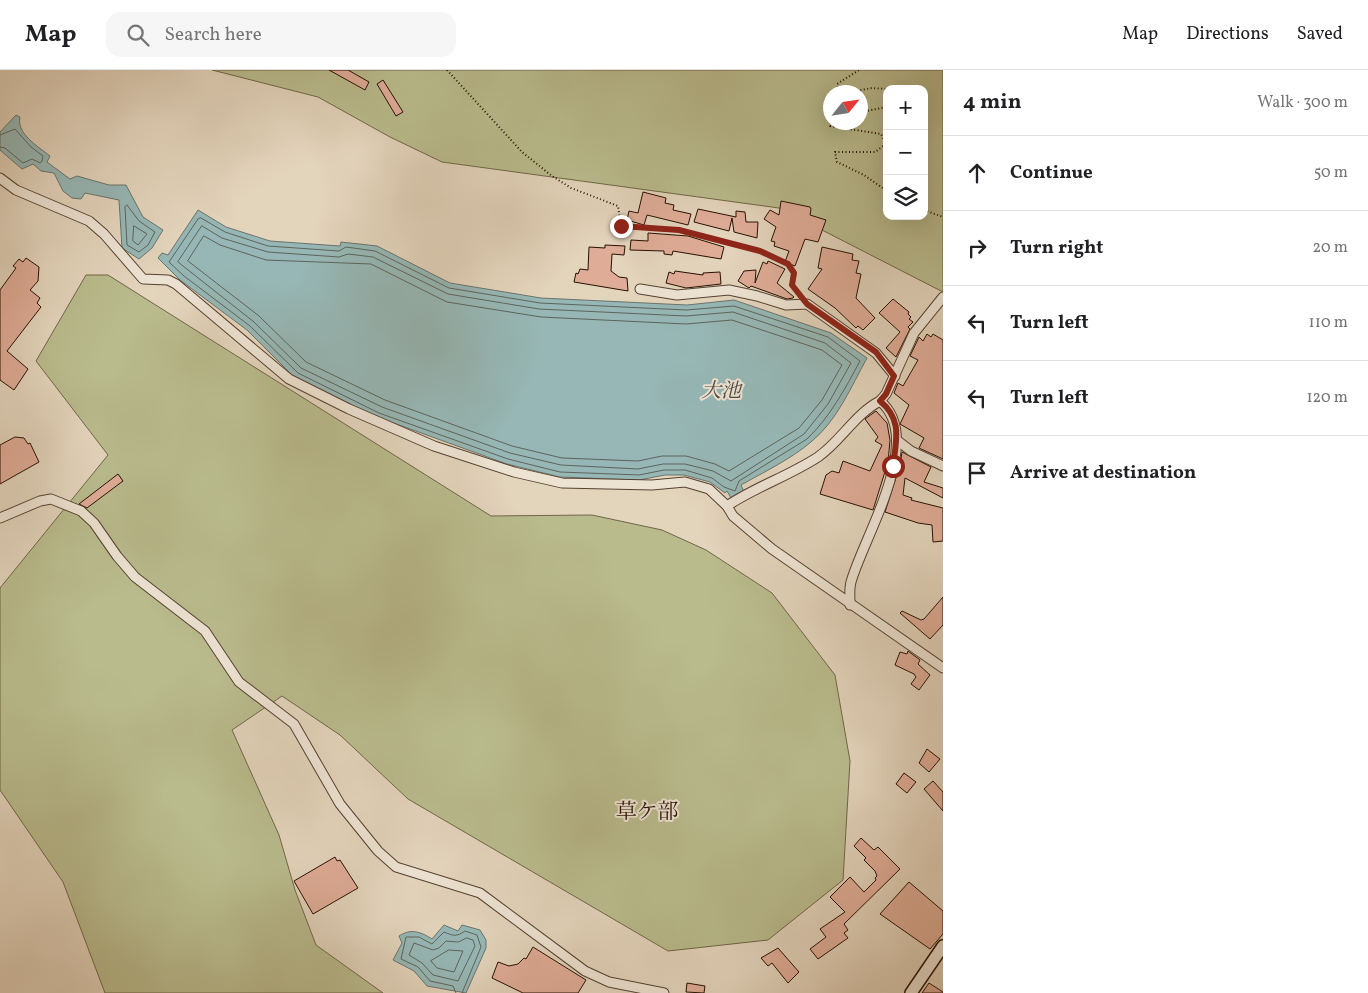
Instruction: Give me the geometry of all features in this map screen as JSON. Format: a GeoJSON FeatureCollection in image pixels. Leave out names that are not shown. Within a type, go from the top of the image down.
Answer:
{"type":"FeatureCollection","features":[{"type":"Feature","properties":{"kind":"main road"},"geometry":{"type":"LineString","coordinates":[[911,993],[943,946]]}},
{"type":"Feature","properties":{"kind":"street"},"geometry":{"type":"LineString","coordinates":[[0,178],[16,190],[89,221],[104,234],[142,278],[168,280],[176,284],[289,379],[349,409],[434,446],[514,472],[562,483],[652,485],[685,482],[708,489],[727,506],[733,516],[772,549],[943,668]]}},
{"type":"Feature","properties":{"kind":"street"},"geometry":{"type":"LineString","coordinates":[[640,289],[677,295],[729,290],[786,305],[807,304],[876,352],[894,376]]}},
{"type":"Feature","properties":{"kind":"street"},"geometry":{"type":"LineString","coordinates":[[727,506],[818,456],[852,427],[865,409],[880,401],[886,394],[914,333],[943,297]]}},
{"type":"Feature","properties":{"kind":"street"},"geometry":{"type":"LineString","coordinates":[[850,604],[850,583],[888,490],[898,441],[897,430],[889,409],[880,401]]}},
{"type":"Feature","properties":{"kind":"street"},"geometry":{"type":"LineString","coordinates":[[898,441],[911,451],[943,466]]}},
{"type":"Feature","properties":{"kind":"street"},"geometry":{"type":"LineString","coordinates":[[0,518],[40,501],[51,499],[81,511],[94,523],[117,556],[135,577],[204,631],[240,682],[294,724],[340,804],[378,851],[396,867],[480,893],[585,971],[609,982],[664,993]]}},
{"type":"Feature","properties":{"kind":"path"},"geometry":{"type":"LineString","coordinates":[[448,70],[522,152],[544,170],[571,188],[618,206],[621,226],[679,230],[760,251],[788,264],[794,273],[792,285],[807,304]]}},
{"type":"Feature","properties":{"kind":"path"},"geometry":{"type":"LineString","coordinates":[[837,85],[859,70]]}},
{"type":"Feature","properties":{"kind":"path"},"geometry":{"type":"LineString","coordinates":[[868,89],[883,89]]}},
{"type":"Feature","properties":{"kind":"path"},"geometry":{"type":"LineString","coordinates":[[868,111],[883,108]]}},
{"type":"Feature","properties":{"kind":"path"},"geometry":{"type":"LineString","coordinates":[[856,130],[882,134],[886,144],[875,152],[835,152],[838,162],[864,175],[883,188]]}},
{"type":"Feature","properties":{"kind":"path"},"geometry":{"type":"LineString","coordinates":[[928,211],[943,217]]}},
{"type":"Feature","properties":{"kind":"green space"},"geometry":{"type":"Polygon","coordinates":[[[212,70],[943,70],[943,292],[779,208],[442,162],[390,137],[318,97],[212,70]]]}},
{"type":"Feature","properties":{"kind":"green space"},"geometry":{"type":"Polygon","coordinates":[[[86,275],[108,275],[491,516],[592,515],[662,530],[706,550],[772,593],[835,675],[850,761],[843,880],[768,940],[668,951],[408,799],[340,735],[282,696],[232,730],[279,835],[295,890],[316,945],[383,993],[105,993],[63,882],[0,790],[0,588],[108,455],[36,361],[86,275]]]}},
{"type":"Feature","properties":{"kind":"water"},"geometry":{"type":"Polygon","coordinates":[[[16,115],[20,117],[21,129],[29,140],[50,156],[47,162],[70,179],[77,176],[109,185],[126,185],[143,217],[163,230],[152,248],[139,259],[122,248],[119,200],[85,193],[81,199],[72,198],[63,191],[54,173],[41,171],[33,164],[22,169],[0,150],[0,132],[16,115]]]}},
{"type":"Feature","properties":{"kind":"water","name":"大池"},"geometry":{"type":"Polygon","coordinates":[[[198,210],[226,227],[270,241],[340,246],[341,242],[377,246],[450,283],[541,298],[687,305],[734,300],[831,333],[867,358],[843,403],[820,434],[795,454],[741,485],[744,492],[731,498],[727,491],[725,493],[710,482],[684,475],[665,475],[639,480],[560,477],[507,464],[377,417],[295,378],[247,330],[180,280],[158,258],[162,253],[168,255],[198,210]]]}},
{"type":"Feature","properties":{"kind":"water"},"geometry":{"type":"Polygon","coordinates":[[[444,925],[458,931],[462,925],[480,930],[486,940],[486,948],[466,993],[427,986],[414,971],[393,960],[402,943],[399,936],[408,932],[416,932],[432,939],[444,925]]]}},
{"type":"Feature","properties":{"kind":"building"},"geometry":{"type":"Polygon","coordinates":[[[329,70],[348,70],[369,82],[365,90],[329,70]]]}},
{"type":"Feature","properties":{"kind":"building"},"geometry":{"type":"Polygon","coordinates":[[[383,80],[403,112],[396,116],[377,84],[383,80]]]}},
{"type":"Feature","properties":{"kind":"building"},"geometry":{"type":"Polygon","coordinates":[[[643,192],[666,198],[665,203],[674,205],[673,210],[691,214],[688,225],[647,215],[644,225],[627,220],[629,211],[638,213],[643,192]]]}},
{"type":"Feature","properties":{"kind":"building"},"geometry":{"type":"Polygon","coordinates":[[[781,201],[810,207],[810,215],[826,220],[818,242],[805,239],[795,266],[785,262],[789,251],[774,246],[775,242],[771,241],[776,227],[764,219],[770,210],[779,215],[781,201]]]}},
{"type":"Feature","properties":{"kind":"building"},"geometry":{"type":"Polygon","coordinates":[[[698,209],[736,217],[736,211],[745,212],[746,222],[758,222],[757,238],[734,232],[732,218],[729,231],[694,222],[698,209]]]}},
{"type":"Feature","properties":{"kind":"building"},"geometry":{"type":"Polygon","coordinates":[[[648,233],[688,236],[724,247],[721,259],[673,251],[672,255],[664,254],[664,251],[630,250],[631,240],[648,241],[648,233]]]}},
{"type":"Feature","properties":{"kind":"building"},"geometry":{"type":"Polygon","coordinates":[[[605,245],[625,246],[624,255],[612,254],[611,271],[619,277],[627,278],[628,291],[574,282],[576,273],[578,274],[580,269],[588,270],[589,247],[605,248],[605,245]]]}},
{"type":"Feature","properties":{"kind":"building"},"geometry":{"type":"Polygon","coordinates":[[[822,247],[853,254],[852,260],[859,261],[856,273],[861,274],[856,298],[875,318],[863,330],[858,326],[856,328],[835,308],[808,289],[822,269],[818,268],[822,247]]]}},
{"type":"Feature","properties":{"kind":"building"},"geometry":{"type":"Polygon","coordinates":[[[26,258],[39,267],[38,281],[30,290],[40,298],[37,303],[41,307],[7,351],[28,369],[14,390],[0,380],[0,290],[16,268],[13,266],[19,259],[23,262],[26,258]]]}},
{"type":"Feature","properties":{"kind":"building"},"geometry":{"type":"Polygon","coordinates":[[[768,261],[785,269],[777,283],[793,298],[787,299],[751,286],[749,288],[738,281],[744,271],[756,270],[755,283],[763,262],[767,264],[768,261]]]}},
{"type":"Feature","properties":{"kind":"building"},"geometry":{"type":"Polygon","coordinates":[[[675,271],[703,275],[703,273],[720,272],[721,284],[686,288],[666,283],[669,272],[674,274],[675,271]]]}},
{"type":"Feature","properties":{"kind":"building"},"geometry":{"type":"Polygon","coordinates":[[[893,299],[909,312],[908,314],[911,317],[909,319],[913,322],[908,327],[910,329],[896,357],[886,348],[900,332],[879,313],[893,299]]]}},
{"type":"Feature","properties":{"kind":"building"},"geometry":{"type":"Polygon","coordinates":[[[927,334],[931,337],[933,334],[943,340],[943,459],[919,448],[924,438],[900,424],[909,405],[894,393],[898,383],[903,386],[918,360],[910,356],[919,337],[923,341],[927,334]]]}},
{"type":"Feature","properties":{"kind":"building"},"geometry":{"type":"Polygon","coordinates":[[[876,411],[887,423],[890,440],[888,462],[873,510],[820,494],[826,475],[832,471],[839,473],[843,461],[870,471],[882,445],[875,441],[878,437],[865,419],[876,411]]]}},
{"type":"Feature","properties":{"kind":"building"},"geometry":{"type":"Polygon","coordinates":[[[15,437],[24,438],[28,444],[30,443],[39,462],[0,484],[0,445],[15,437]]]}},
{"type":"Feature","properties":{"kind":"building"},"geometry":{"type":"Polygon","coordinates":[[[902,452],[931,467],[924,482],[943,488],[943,498],[905,478],[903,495],[912,498],[911,500],[943,508],[943,541],[933,542],[932,525],[918,523],[885,512],[900,465],[902,452]]]}},
{"type":"Feature","properties":{"kind":"building"},"geometry":{"type":"Polygon","coordinates":[[[118,474],[123,481],[87,508],[79,504],[118,474]]]}},
{"type":"Feature","properties":{"kind":"building"},"geometry":{"type":"Polygon","coordinates":[[[943,597],[943,625],[930,639],[900,613],[902,611],[921,620],[924,619],[943,597]]]}},
{"type":"Feature","properties":{"kind":"building"},"geometry":{"type":"Polygon","coordinates":[[[908,651],[920,660],[918,664],[930,675],[919,690],[911,684],[916,677],[914,674],[895,665],[900,652],[907,654],[908,651]]]}},
{"type":"Feature","properties":{"kind":"building"},"geometry":{"type":"Polygon","coordinates":[[[927,749],[940,759],[929,772],[919,763],[927,749]]]}},
{"type":"Feature","properties":{"kind":"building"},"geometry":{"type":"Polygon","coordinates":[[[904,773],[916,782],[907,793],[896,784],[904,773]]]}},
{"type":"Feature","properties":{"kind":"building"},"geometry":{"type":"Polygon","coordinates":[[[933,781],[943,792],[943,811],[924,789],[933,781]]]}},
{"type":"Feature","properties":{"kind":"building"},"geometry":{"type":"Polygon","coordinates":[[[861,838],[874,850],[878,847],[900,869],[844,924],[848,930],[844,933],[848,938],[818,959],[810,949],[826,937],[820,929],[845,912],[830,897],[850,877],[864,892],[876,880],[875,871],[854,846],[861,838]]]}},
{"type":"Feature","properties":{"kind":"building"},"geometry":{"type":"Polygon","coordinates":[[[335,857],[337,861],[340,860],[358,888],[313,914],[294,881],[335,857]]]}},
{"type":"Feature","properties":{"kind":"building"},"geometry":{"type":"Polygon","coordinates":[[[909,882],[943,911],[943,934],[930,949],[880,914],[909,882]]]}},
{"type":"Feature","properties":{"kind":"building"},"geometry":{"type":"Polygon","coordinates":[[[533,947],[586,980],[578,993],[523,993],[492,978],[498,962],[509,966],[518,964],[524,958],[526,959],[533,947]]]}},
{"type":"Feature","properties":{"kind":"building"},"geometry":{"type":"Polygon","coordinates":[[[778,948],[799,972],[788,983],[772,963],[768,966],[761,958],[778,948]]]}},
{"type":"Feature","properties":{"kind":"building"},"geometry":{"type":"Polygon","coordinates":[[[687,983],[705,986],[704,993],[686,992],[687,983]]]}},
{"type":"Feature","properties":{"kind":"building"},"geometry":{"type":"Polygon","coordinates":[[[929,983],[943,992],[943,993],[922,993],[929,983]]]}},
{"type":"Feature","properties":{"kind":"district","name":"草ケ部"},"geometry":{"type":"Point","coordinates":[647,812]}},
{"type":"Feature","properties":{"kind":"route"},"geometry":{"type":"LineString","coordinates":[[621,226],[679,230],[760,251],[788,264],[794,273],[792,285],[807,304],[876,352],[894,376],[886,394],[880,401],[889,409],[897,430],[898,441],[895,446],[893,466]]}}]}
